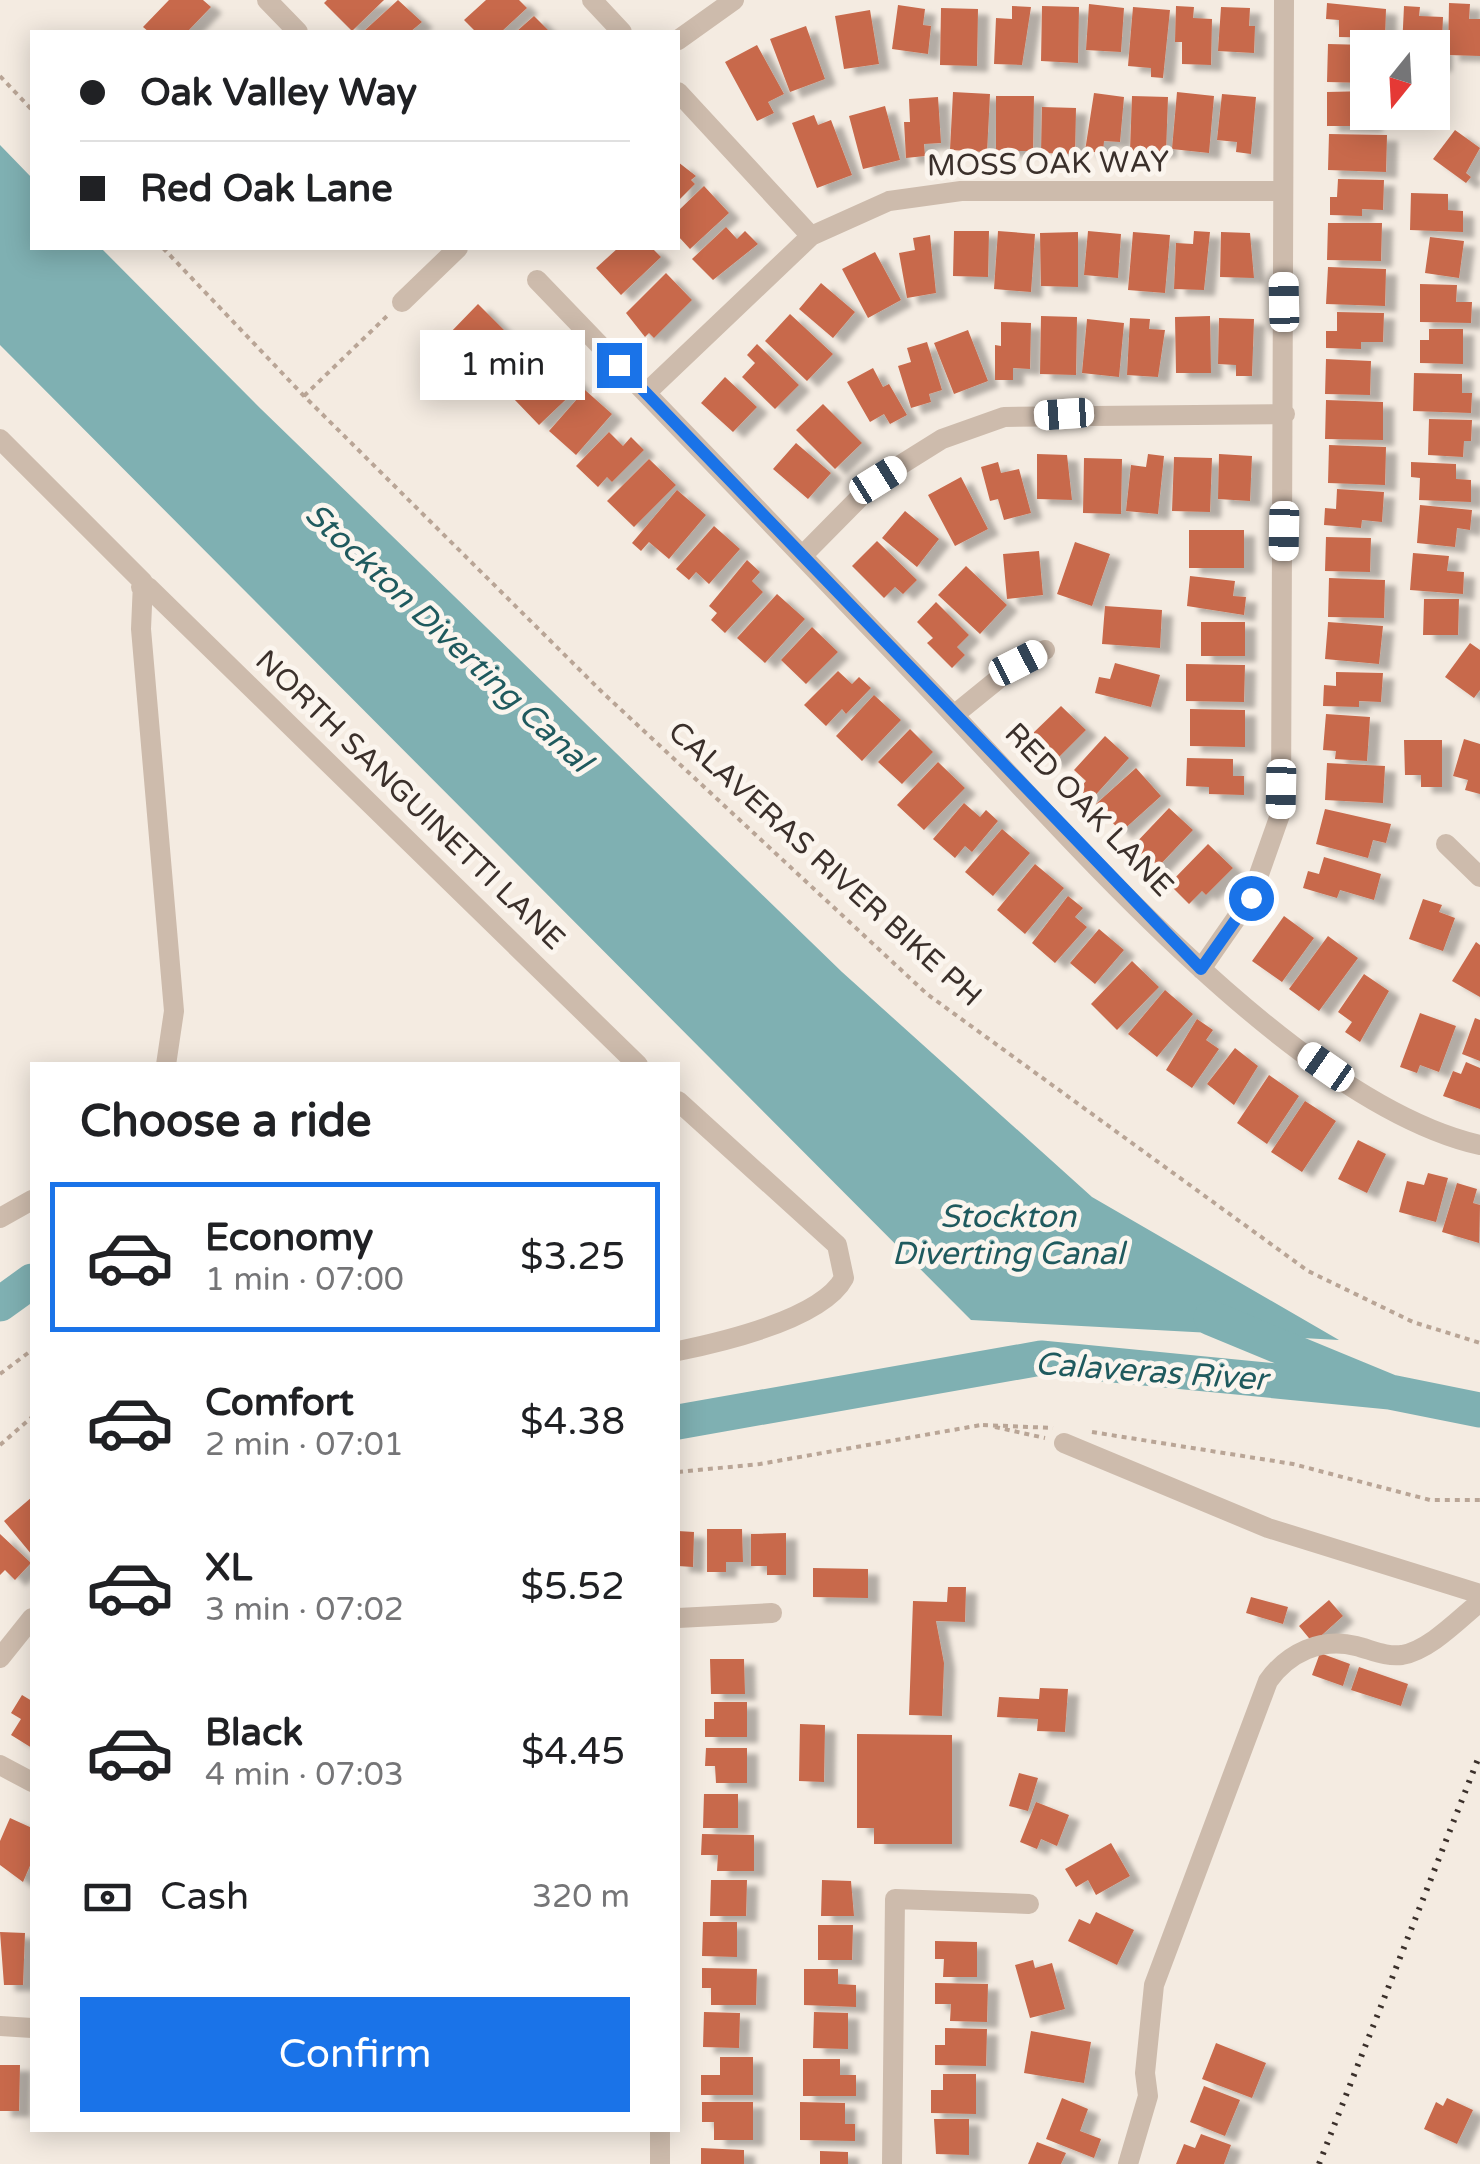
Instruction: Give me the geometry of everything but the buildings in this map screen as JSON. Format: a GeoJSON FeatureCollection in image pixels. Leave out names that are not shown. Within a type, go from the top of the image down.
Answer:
{"type":"FeatureCollection","features":[{"type":"Feature","properties":{"kind":"street"},"geometry":{"type":"LineString","coordinates":[[267,0],[296,30]]}},
{"type":"Feature","properties":{"kind":"street"},"geometry":{"type":"LineString","coordinates":[[592,0],[620,30]]}},
{"type":"Feature","properties":{"kind":"street"},"geometry":{"type":"LineString","coordinates":[[680,39],[734,0]]}},
{"type":"Feature","properties":{"kind":"street"},"geometry":{"type":"LineString","coordinates":[[1201,969],[1251,898],[1281,812],[1284,0]]}},
{"type":"Feature","properties":{"kind":"street"},"geometry":{"type":"LineString","coordinates":[[680,94],[811,236]]}},
{"type":"Feature","properties":{"kind":"street","name":"MOSS OAK WAY"},"geometry":{"type":"LineString","coordinates":[[646,393],[811,236],[859,210],[931,192],[1282,191]]}},
{"type":"Feature","properties":{"kind":"street"},"geometry":{"type":"LineString","coordinates":[[402,302],[456,250]]}},
{"type":"Feature","properties":{"kind":"street","name":"RED OAK LANE"},"geometry":{"type":"LineString","coordinates":[[537,280],[1201,969],[1350,1084],[1434,1130],[1480,1144]]}},
{"type":"Feature","properties":{"kind":"street"},"geometry":{"type":"LineString","coordinates":[[802,556],[878,480],[942,439],[1004,417],[1285,414]]}},
{"type":"Feature","properties":{"kind":"street","name":"NORTH SANGUINETTI LANE"},"geometry":{"type":"LineString","coordinates":[[0,439],[142,584],[635,1062]]}},
{"type":"Feature","properties":{"kind":"street"},"geometry":{"type":"LineString","coordinates":[[142,584],[141,630],[174,1012],[166,1062]]}},
{"type":"Feature","properties":{"kind":"street"},"geometry":{"type":"LineString","coordinates":[[954,714],[1018,663],[1045,650]]}},
{"type":"Feature","properties":{"kind":"street"},"geometry":{"type":"LineString","coordinates":[[1446,844],[1480,877]]}},
{"type":"Feature","properties":{"kind":"street"},"geometry":{"type":"LineString","coordinates":[[680,1103],[837,1246],[844,1278],[830,1299],[790,1318],[680,1350]]}},
{"type":"Feature","properties":{"kind":"street"},"geometry":{"type":"LineString","coordinates":[[0,1218],[30,1201]]}},
{"type":"Feature","properties":{"kind":"street"},"geometry":{"type":"LineString","coordinates":[[1068,1434],[1268,1528],[1480,1598]]}},
{"type":"Feature","properties":{"kind":"street"},"geometry":{"type":"LineString","coordinates":[[1128,2164],[1148,2096],[1145,2072],[1154,1984],[1258,1705],[1278,1668],[1288,1657],[1337,1643],[1404,1654],[1480,1598]]}},
{"type":"Feature","properties":{"kind":"street"},"geometry":{"type":"LineString","coordinates":[[680,1618],[772,1613]]}},
{"type":"Feature","properties":{"kind":"street"},"geometry":{"type":"LineString","coordinates":[[0,1658],[30,1620]]}},
{"type":"Feature","properties":{"kind":"street"},"geometry":{"type":"LineString","coordinates":[[0,1765],[30,1781]]}},
{"type":"Feature","properties":{"kind":"street"},"geometry":{"type":"LineString","coordinates":[[892,2164],[895,1899],[1029,1904]]}},
{"type":"Feature","properties":{"kind":"street"},"geometry":{"type":"LineString","coordinates":[[0,2026],[30,2028]]}},
{"type":"Feature","properties":{"kind":"street"},"geometry":{"type":"LineString","coordinates":[[660,2132],[660,2164]]}},
{"type":"Feature","properties":{"kind":"path"},"geometry":{"type":"LineString","coordinates":[[0,76],[30,108]]}},
{"type":"Feature","properties":{"kind":"path","name":"CALAVERAS RIVER BIKE PH"},"geometry":{"type":"LineString","coordinates":[[165,250],[304,396],[602,692],[927,994],[1308,1270],[1413,1322],[1480,1342]]}},
{"type":"Feature","properties":{"kind":"path"},"geometry":{"type":"LineString","coordinates":[[304,396],[402,302]]}},
{"type":"Feature","properties":{"kind":"path"},"geometry":{"type":"LineString","coordinates":[[0,1374],[30,1352]]}},
{"type":"Feature","properties":{"kind":"path"},"geometry":{"type":"LineString","coordinates":[[0,1445],[30,1419]]}},
{"type":"Feature","properties":{"kind":"path"},"geometry":{"type":"LineString","coordinates":[[983,1425],[1068,1434]]}},
{"type":"Feature","properties":{"kind":"path"},"geometry":{"type":"LineString","coordinates":[[680,1472],[760,1464],[983,1425],[1293,1464],[1430,1500],[1480,1500]]}},
{"type":"Feature","properties":{"kind":"water","name":"Stockton Diverting Canal"},"geometry":{"type":"Polygon","coordinates":[[[0,145],[30,176],[30,250],[103,250],[261,409],[842,972],[1092,1197],[1339,1340],[971,1320],[0,345],[0,145]]]}},
{"type":"Feature","properties":{"kind":"waterway","name":"Calaveras River"},"geometry":{"type":"LineString","coordinates":[[0,1304],[30,1282]]}},
{"type":"Feature","properties":{"kind":"waterway","name":"Calaveras River"},"geometry":{"type":"LineString","coordinates":[[1211,1318],[1390,1392],[1480,1410]]}},
{"type":"Feature","properties":{"kind":"waterway","name":"Calaveras River"},"geometry":{"type":"LineString","coordinates":[[680,1422],[1041,1358],[1390,1392]]}},
{"type":"Feature","properties":{"kind":"railway"},"geometry":{"type":"LineString","coordinates":[[1319,2164],[1480,1754]]}},
{"type":"Feature","properties":{"kind":"route"},"geometry":{"type":"LineString","coordinates":[[619,365],[1201,969],[1251,898]]}}]}
